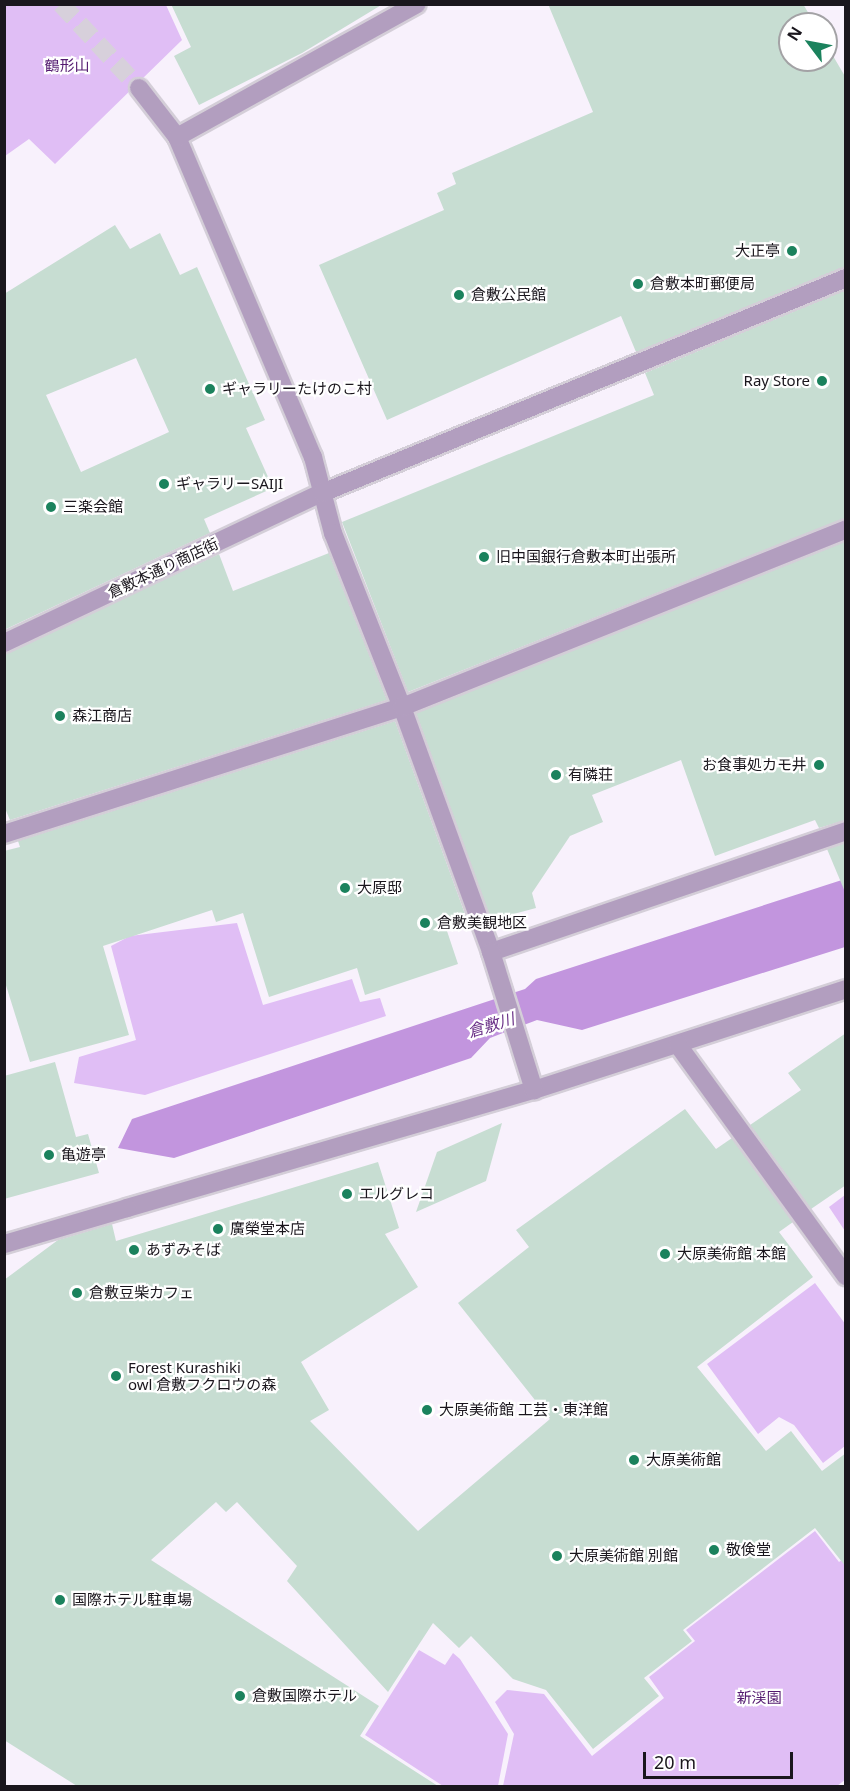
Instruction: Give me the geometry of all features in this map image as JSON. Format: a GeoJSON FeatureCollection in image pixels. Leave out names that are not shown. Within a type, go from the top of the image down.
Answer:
{"type":"FeatureCollection","features":[{"type":"Feature","properties":{"kind":"street"},"geometry":{"type":"LineString","coordinates":[[177,137],[417,4]]}},
{"type":"Feature","properties":{"kind":"street"},"geometry":{"type":"LineString","coordinates":[[139,88],[177,137],[313,457],[333,533],[402,707],[491,952],[534,1090]]}},
{"type":"Feature","properties":{"kind":"street","name":"倉敷本通り商店街"},"geometry":{"type":"LineString","coordinates":[[4,643],[322,493],[846,278]]}},
{"type":"Feature","properties":{"kind":"street"},"geometry":{"type":"LineString","coordinates":[[4,834],[402,707],[846,529]]}},
{"type":"Feature","properties":{"kind":"street"},"geometry":{"type":"LineString","coordinates":[[491,952],[846,831]]}},
{"type":"Feature","properties":{"kind":"street"},"geometry":{"type":"LineString","coordinates":[[4,1244],[534,1090],[846,989]]}},
{"type":"Feature","properties":{"kind":"street"},"geometry":{"type":"LineString","coordinates":[[678,1045],[846,1276]]}},
{"type":"Feature","properties":{"kind":"green space","name":"鶴形山"},"geometry":{"type":"Polygon","coordinates":[[[5,5],[166,5],[182,40],[55,164],[29,139],[5,156],[5,5]]]}},
{"type":"Feature","properties":{"kind":"green space"},"geometry":{"type":"Polygon","coordinates":[[[237,923],[263,1005],[352,979],[360,1002],[380,998],[386,1016],[145,1095],[74,1083],[79,1057],[136,1040],[111,946],[130,936],[237,923]]]}},
{"type":"Feature","properties":{"kind":"green space"},"geometry":{"type":"Polygon","coordinates":[[[845,1195],[845,1231],[829,1207],[845,1195]]]}},
{"type":"Feature","properties":{"kind":"green space"},"geometry":{"type":"Polygon","coordinates":[[[815,1283],[846,1325],[845,1446],[823,1463],[794,1425],[779,1417],[758,1434],[707,1364],[815,1283]]]}},
{"type":"Feature","properties":{"kind":"green space","name":"新渓園"},"geometry":{"type":"Polygon","coordinates":[[[815,1531],[839,1562],[845,1558],[846,1779],[837,1786],[503,1786],[514,1734],[495,1702],[507,1690],[544,1694],[592,1756],[664,1698],[649,1677],[695,1641],[686,1630],[815,1531]]]}},
{"type":"Feature","properties":{"kind":"green space"},"geometry":{"type":"Polygon","coordinates":[[[419,1650],[445,1665],[453,1653],[460,1659],[508,1734],[498,1786],[443,1786],[365,1735],[419,1650]]]}},
{"type":"Feature","properties":{"kind":"water","name":"倉敷川"},"geometry":{"type":"Polygon","coordinates":[[[845,879],[845,947],[582,1030],[537,1020],[490,1038],[471,1058],[174,1158],[118,1148],[132,1119],[525,989],[536,979],[845,879]]]}},
{"type":"Feature","properties":{"kind":"building"},"geometry":{"type":"Polygon","coordinates":[[[171,4],[383,4],[302,53],[199,105],[174,56],[191,47],[171,4]]]}},
{"type":"Feature","properties":{"kind":"building"},"geometry":{"type":"Polygon","coordinates":[[[548,4],[803,4],[808,12],[778,12],[778,72],[838,72],[838,64],[846,78],[846,267],[636,352],[621,316],[387,420],[319,265],[444,210],[437,193],[456,184],[452,173],[593,112],[548,4]]]}},
{"type":"Feature","properties":{"kind":"building"},"geometry":{"type":"Polygon","coordinates":[[[115,225],[130,249],[160,233],[180,275],[197,267],[265,420],[246,428],[273,488],[204,519],[210,533],[4,630],[4,294],[115,225]],[[136,358],[46,395],[81,472],[169,432],[136,358]]]}},
{"type":"Feature","properties":{"kind":"building"},"geometry":{"type":"Polygon","coordinates":[[[846,290],[846,518],[408,692],[342,522],[654,395],[645,373],[846,290]]]}},
{"type":"Feature","properties":{"kind":"building"},"geometry":{"type":"Polygon","coordinates":[[[846,541],[846,820],[819,828],[815,820],[715,856],[681,760],[592,795],[603,822],[570,836],[532,893],[536,908],[491,920],[416,713],[846,541]]]}},
{"type":"Feature","properties":{"kind":"building"},"geometry":{"type":"Polygon","coordinates":[[[329,553],[387,700],[10,820],[4,806],[4,654],[219,554],[233,591],[329,553]]]}},
{"type":"Feature","properties":{"kind":"building"},"geometry":{"type":"Polygon","coordinates":[[[395,721],[469,925],[447,931],[458,964],[365,995],[357,968],[269,997],[243,913],[216,922],[212,910],[103,946],[129,1035],[30,1062],[4,979],[4,851],[20,847],[18,841],[395,721]]]}},
{"type":"Feature","properties":{"kind":"building"},"geometry":{"type":"Polygon","coordinates":[[[846,843],[846,892],[845,892],[827,849],[846,843]]]}},
{"type":"Feature","properties":{"kind":"building"},"geometry":{"type":"Polygon","coordinates":[[[846,1033],[846,1185],[811,1209],[750,1125],[801,1090],[788,1073],[846,1033]]]}},
{"type":"Feature","properties":{"kind":"building","name":"亀遊亭"},"geometry":{"type":"Polygon","coordinates":[[[55,1062],[76,1137],[88,1134],[99,1173],[4,1199],[4,1076],[55,1062]]]}},
{"type":"Feature","properties":{"kind":"building"},"geometry":{"type":"Polygon","coordinates":[[[685,1109],[716,1149],[732,1138],[793,1222],[779,1232],[813,1277],[697,1367],[766,1451],[791,1431],[822,1471],[846,1453],[846,1567],[815,1528],[683,1630],[692,1641],[644,1678],[659,1696],[593,1749],[546,1690],[513,1679],[471,1636],[459,1648],[433,1623],[388,1692],[287,1581],[297,1566],[237,1502],[226,1512],[216,1502],[151,1560],[379,1706],[360,1736],[438,1786],[77,1786],[4,1740],[4,1280],[58,1240],[112,1224],[116,1241],[378,1162],[399,1228],[385,1234],[418,1287],[301,1362],[329,1410],[310,1421],[418,1531],[550,1419],[458,1303],[529,1247],[516,1230],[685,1109]]]}},
{"type":"Feature","properties":{"kind":"building"},"geometry":{"type":"Polygon","coordinates":[[[502,1123],[486,1181],[416,1212],[437,1152],[502,1123]]]}},
{"type":"Feature","properties":{"kind":"tunnel"},"geometry":{"type":"LineString","coordinates":[[61,4],[139,88]]}},
{"type":"Feature","properties":{"kind":"place","name":"大正亭"},"geometry":{"type":"Point","coordinates":[792,251]}},
{"type":"Feature","properties":{"kind":"place","name":"倉敷本町郵便局"},"geometry":{"type":"Point","coordinates":[638,284]}},
{"type":"Feature","properties":{"kind":"place","name":"倉敷公民館"},"geometry":{"type":"Point","coordinates":[459,295]}},
{"type":"Feature","properties":{"kind":"place","name":"Ray Store"},"geometry":{"type":"Point","coordinates":[822,381]}},
{"type":"Feature","properties":{"kind":"place","name":"ギャラリーたけのこ村"},"geometry":{"type":"Point","coordinates":[210,389]}},
{"type":"Feature","properties":{"kind":"place","name":"ギャラリーSAIJI"},"geometry":{"type":"Point","coordinates":[164,484]}},
{"type":"Feature","properties":{"kind":"place","name":"三楽会館"},"geometry":{"type":"Point","coordinates":[51,507]}},
{"type":"Feature","properties":{"kind":"place","name":"旧中国銀行倉敷本町出張所"},"geometry":{"type":"Point","coordinates":[484,557]}},
{"type":"Feature","properties":{"kind":"place","name":"森江商店"},"geometry":{"type":"Point","coordinates":[60,716]}},
{"type":"Feature","properties":{"kind":"place","name":"お食事処カモ井"},"geometry":{"type":"Point","coordinates":[819,765]}},
{"type":"Feature","properties":{"kind":"place","name":"有隣荘"},"geometry":{"type":"Point","coordinates":[556,775]}},
{"type":"Feature","properties":{"kind":"place","name":"大原邸"},"geometry":{"type":"Point","coordinates":[345,888]}},
{"type":"Feature","properties":{"kind":"place","name":"倉敷美観地区"},"geometry":{"type":"Point","coordinates":[425,923]}},
{"type":"Feature","properties":{"kind":"place","name":"亀遊亭"},"geometry":{"type":"Point","coordinates":[49,1155]}},
{"type":"Feature","properties":{"kind":"place","name":"エルグレコ"},"geometry":{"type":"Point","coordinates":[347,1194]}},
{"type":"Feature","properties":{"kind":"place","name":"廣榮堂本店"},"geometry":{"type":"Point","coordinates":[218,1229]}},
{"type":"Feature","properties":{"kind":"place","name":"あずみそば"},"geometry":{"type":"Point","coordinates":[134,1250]}},
{"type":"Feature","properties":{"kind":"place","name":"大原美術館 本館"},"geometry":{"type":"Point","coordinates":[665,1254]}},
{"type":"Feature","properties":{"kind":"place","name":"倉敷豆柴カフェ"},"geometry":{"type":"Point","coordinates":[77,1293]}},
{"type":"Feature","properties":{"kind":"place","name":"Forest Kurashiki owl 倉敷フクロウの森"},"geometry":{"type":"Point","coordinates":[116,1376]}},
{"type":"Feature","properties":{"kind":"place","name":"大原美術館 工芸・東洋館"},"geometry":{"type":"Point","coordinates":[427,1410]}},
{"type":"Feature","properties":{"kind":"place","name":"大原美術館"},"geometry":{"type":"Point","coordinates":[634,1460]}},
{"type":"Feature","properties":{"kind":"place","name":"敬倹堂"},"geometry":{"type":"Point","coordinates":[714,1550]}},
{"type":"Feature","properties":{"kind":"place","name":"大原美術館 別館"},"geometry":{"type":"Point","coordinates":[557,1556]}},
{"type":"Feature","properties":{"kind":"place","name":"国際ホテル駐車場"},"geometry":{"type":"Point","coordinates":[60,1600]}},
{"type":"Feature","properties":{"kind":"place","name":"倉敷国際ホテル"},"geometry":{"type":"Point","coordinates":[240,1696]}}]}
